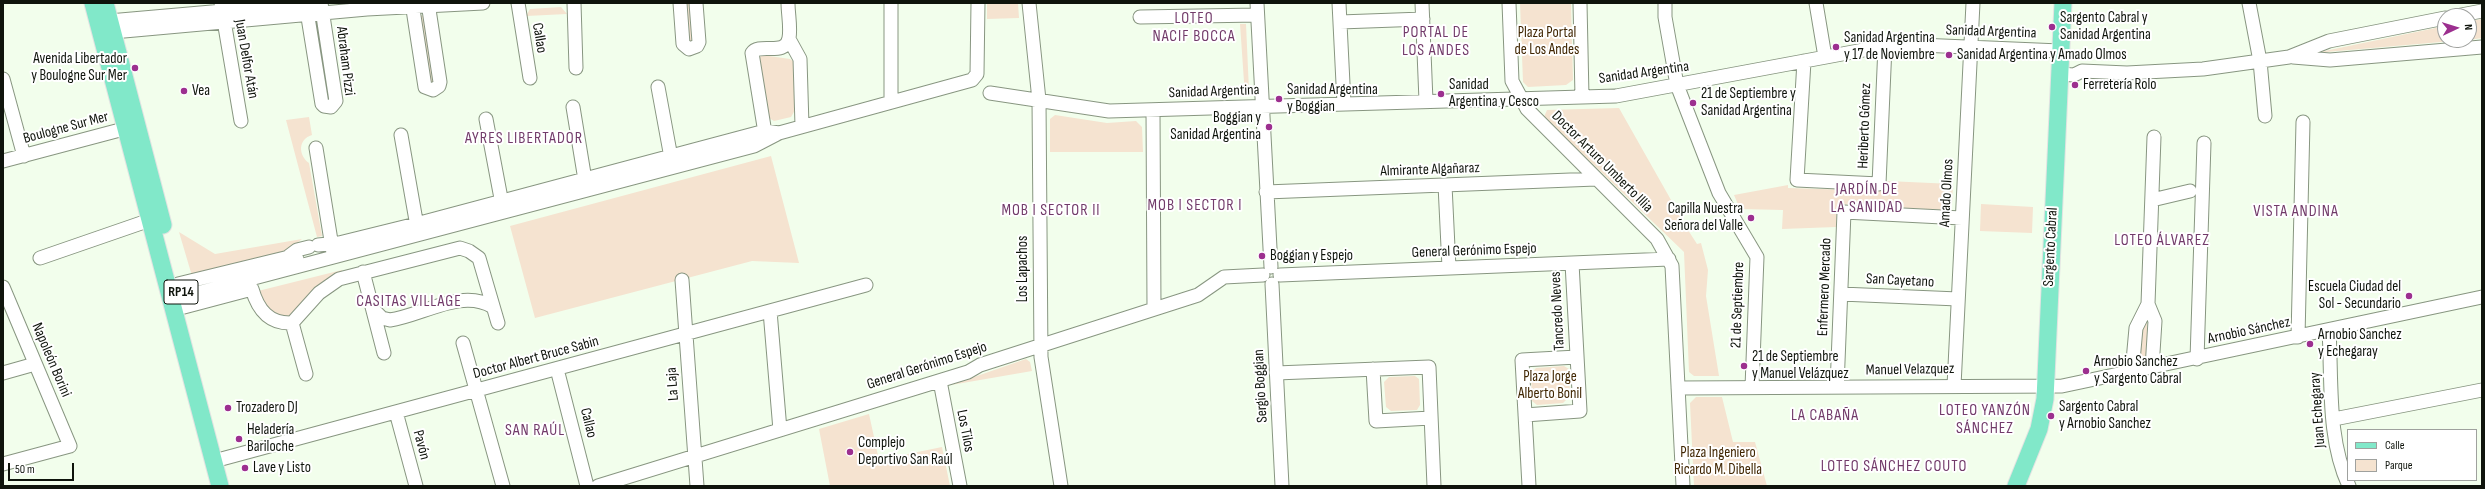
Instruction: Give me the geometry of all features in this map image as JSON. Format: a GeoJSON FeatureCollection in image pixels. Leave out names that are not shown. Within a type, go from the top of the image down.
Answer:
{"type":"FeatureCollection","features":[{"type":"Feature","properties":{"kind":"main road","name":"RP14"},"geometry":{"type":"LineString","coordinates":[[93,3],[182,296],[219,460],[220,486]]}},
{"type":"Feature","properties":{"kind":"main road","name":"RP14"},"geometry":{"type":"LineString","coordinates":[[105,3],[150,220],[219,460],[231,486]]}},
{"type":"Feature","properties":{"kind":"main road","name":"Sargento Cabral"},"geometry":{"type":"LineString","coordinates":[[2016,486],[2042,422],[2063,3]]}},
{"type":"Feature","properties":{"kind":"street"},"geometry":{"type":"LineString","coordinates":[[111,27],[222,13],[314,7],[483,3]]}},
{"type":"Feature","properties":{"kind":"street","name":"Callao"},"geometry":{"type":"LineString","coordinates":[[518,3],[530,78]]}},
{"type":"Feature","properties":{"kind":"street"},"geometry":{"type":"LineString","coordinates":[[574,3],[576,68]]}},
{"type":"Feature","properties":{"kind":"street"},"geometry":{"type":"LineString","coordinates":[[680,3],[683,44],[689,49],[697,46],[699,42],[696,3]]}},
{"type":"Feature","properties":{"kind":"street"},"geometry":{"type":"LineString","coordinates":[[788,3],[789,39],[800,59],[802,126]]}},
{"type":"Feature","properties":{"kind":"street"},"geometry":{"type":"LineString","coordinates":[[891,3],[891,102]]}},
{"type":"Feature","properties":{"kind":"street"},"geometry":{"type":"LineString","coordinates":[[182,296],[294,263],[325,252],[417,230],[968,82],[975,77],[978,3]]}},
{"type":"Feature","properties":{"kind":"street","name":"Los Lapachos"},"geometry":{"type":"LineString","coordinates":[[1029,3],[1039,100],[1041,346],[1061,486]]}},
{"type":"Feature","properties":{"kind":"street"},"geometry":{"type":"LineString","coordinates":[[1340,3],[1344,104]]}},
{"type":"Feature","properties":{"kind":"street"},"geometry":{"type":"LineString","coordinates":[[1422,3],[1426,101]]}},
{"type":"Feature","properties":{"kind":"street","name":"Doctor Arturo Umberto Illia"},"geometry":{"type":"LineString","coordinates":[[1509,3],[1512,82],[1519,98],[1527,109],[1657,239],[1668,259],[1674,276],[1683,486]]}},
{"type":"Feature","properties":{"kind":"street"},"geometry":{"type":"LineString","coordinates":[[1580,3],[1582,97]]}},
{"type":"Feature","properties":{"kind":"street","name":"21 de Septiembre"},"geometry":{"type":"LineString","coordinates":[[1665,3],[1676,85],[1719,192],[1757,257],[1752,387]]}},
{"type":"Feature","properties":{"kind":"street"},"geometry":{"type":"LineString","coordinates":[[1816,3],[1825,57]]}},
{"type":"Feature","properties":{"kind":"street","name":"Amado Olmos"},"geometry":{"type":"LineString","coordinates":[[1954,386],[1972,3]]}},
{"type":"Feature","properties":{"kind":"street"},"geometry":{"type":"LineString","coordinates":[[413,5],[425,87],[433,90],[439,86],[440,82],[428,5]]}},
{"type":"Feature","properties":{"kind":"street","name":"Abraham Pizzi"},"geometry":{"type":"LineString","coordinates":[[314,7],[336,101],[334,106],[327,107],[322,104],[314,7]]}},
{"type":"Feature","properties":{"kind":"street"},"geometry":{"type":"LineString","coordinates":[[2249,7],[2260,61],[2265,116]]}},
{"type":"Feature","properties":{"kind":"street"},"geometry":{"type":"LineString","coordinates":[[1140,17],[1257,9]]}},
{"type":"Feature","properties":{"kind":"street","name":"Sergio Boggian"},"geometry":{"type":"LineString","coordinates":[[1257,9],[1282,486]]}},
{"type":"Feature","properties":{"kind":"street","name":"Juan Delfor Atán"},"geometry":{"type":"LineString","coordinates":[[222,13],[240,120]]}},
{"type":"Feature","properties":{"kind":"street"},"geometry":{"type":"LineString","coordinates":[[1340,22],[1423,19]]}},
{"type":"Feature","properties":{"kind":"street"},"geometry":{"type":"LineString","coordinates":[[2289,57],[2329,41],[2437,20]]}},
{"type":"Feature","properties":{"kind":"street"},"geometry":{"type":"LineString","coordinates":[[766,136],[752,53],[757,49],[780,48],[789,39]]}},
{"type":"Feature","properties":{"kind":"street","name":"Sanidad Argentina"},"geometry":{"type":"LineString","coordinates":[[990,93],[1109,111],[1616,96],[1896,44],[1970,48],[2060,63],[2074,75],[2082,71],[2127,73],[2204,69],[2289,57]]}},
{"type":"Feature","properties":{"kind":"street","name":"Heriberto Gómez"},"geometry":{"type":"LineString","coordinates":[[1804,61],[1797,180],[1879,184],[1885,46]]}},
{"type":"Feature","properties":{"kind":"street"},"geometry":{"type":"LineString","coordinates":[[2289,57],[2330,60],[2482,47]]}},
{"type":"Feature","properties":{"kind":"street"},"geometry":{"type":"LineString","coordinates":[[3,79],[24,156]]}},
{"type":"Feature","properties":{"kind":"street"},"geometry":{"type":"LineString","coordinates":[[658,87],[671,161]]}},
{"type":"Feature","properties":{"kind":"street"},"geometry":{"type":"LineString","coordinates":[[573,107],[586,184]]}},
{"type":"Feature","properties":{"kind":"street"},"geometry":{"type":"LineString","coordinates":[[1153,110],[1154,310]]}},
{"type":"Feature","properties":{"kind":"street"},"geometry":{"type":"LineString","coordinates":[[486,118],[502,207]]}},
{"type":"Feature","properties":{"kind":"street"},"geometry":{"type":"LineString","coordinates":[[2298,337],[2303,122]]}},
{"type":"Feature","properties":{"kind":"street","name":"Boulogne Sur Mer"},"geometry":{"type":"LineString","coordinates":[[3,161],[131,127]]}},
{"type":"Feature","properties":{"kind":"street"},"geometry":{"type":"LineString","coordinates":[[401,135],[417,230]]}},
{"type":"Feature","properties":{"kind":"street"},"geometry":{"type":"LineString","coordinates":[[2152,368],[2148,304],[2154,136]]}},
{"type":"Feature","properties":{"kind":"street"},"geometry":{"type":"LineString","coordinates":[[2197,359],[2204,143]]}},
{"type":"Feature","properties":{"kind":"street"},"geometry":{"type":"LineString","coordinates":[[316,148],[325,252]]}},
{"type":"Feature","properties":{"kind":"street","name":"Almirante Algañaraz"},"geometry":{"type":"LineString","coordinates":[[1266,192],[1596,179]]}},
{"type":"Feature","properties":{"kind":"street"},"geometry":{"type":"LineString","coordinates":[[1445,185],[1449,268]]}},
{"type":"Feature","properties":{"kind":"street"},"geometry":{"type":"LineString","coordinates":[[2152,200],[2190,191]]}},
{"type":"Feature","properties":{"kind":"street","name":"Enfermero Mercado"},"geometry":{"type":"LineString","coordinates":[[1837,387],[1844,212],[1962,218]]}},
{"type":"Feature","properties":{"kind":"street"},"geometry":{"type":"LineString","coordinates":[[40,258],[150,220]]}},
{"type":"Feature","properties":{"kind":"street"},"geometry":{"type":"LineString","coordinates":[[292,323],[325,288],[339,279],[452,248],[465,249],[479,258],[498,323]]}},
{"type":"Feature","properties":{"kind":"street"},"geometry":{"type":"LineString","coordinates":[[294,263],[325,252]]}},
{"type":"Feature","properties":{"kind":"street","name":"General Gerónimo Espejo"},"geometry":{"type":"LineString","coordinates":[[598,486],[940,381],[968,372],[980,365],[1154,310],[1198,295],[1224,276],[1668,259]]}},
{"type":"Feature","properties":{"kind":"street","name":"Tancredo Neves"},"geometry":{"type":"LineString","coordinates":[[1525,415],[1580,411],[1572,263]]}},
{"type":"Feature","properties":{"kind":"street"},"geometry":{"type":"LineString","coordinates":[[363,272],[384,353]]}},
{"type":"Feature","properties":{"kind":"street","name":"La Laja"},"geometry":{"type":"LineString","coordinates":[[682,280],[696,486]]}},
{"type":"Feature","properties":{"kind":"street","name":"Doctor Albert Bruce Sabin"},"geometry":{"type":"LineString","coordinates":[[219,460],[866,286]]}},
{"type":"Feature","properties":{"kind":"street","name":"Napoleón Borini"},"geometry":{"type":"LineString","coordinates":[[3,287],[70,446],[3,464]]}},
{"type":"Feature","properties":{"kind":"street"},"geometry":{"type":"LineString","coordinates":[[182,296],[252,289],[258,306],[266,315],[278,322],[292,323]]}},
{"type":"Feature","properties":{"kind":"street","name":"San Cayetano"},"geometry":{"type":"LineString","coordinates":[[1841,294],[1958,299]]}},
{"type":"Feature","properties":{"kind":"street","name":"Arnobio Sánchez"},"geometry":{"type":"LineString","coordinates":[[2045,385],[2062,386],[2197,359],[2482,297]]}},
{"type":"Feature","properties":{"kind":"street"},"geometry":{"type":"LineString","coordinates":[[373,309],[382,318],[390,320],[466,300],[482,301],[494,307]]}},
{"type":"Feature","properties":{"kind":"street"},"geometry":{"type":"LineString","coordinates":[[770,311],[780,430]]}},
{"type":"Feature","properties":{"kind":"street"},"geometry":{"type":"LineString","coordinates":[[2132,372],[2136,328],[2148,317]]}},
{"type":"Feature","properties":{"kind":"street"},"geometry":{"type":"LineString","coordinates":[[292,323],[306,374]]}},
{"type":"Feature","properties":{"kind":"street","name":"Juan Echegaray"},"geometry":{"type":"LineString","coordinates":[[2329,330],[2334,419],[2339,462],[2347,479]]}},
{"type":"Feature","properties":{"kind":"street"},"geometry":{"type":"LineString","coordinates":[[463,343],[503,486]]}},
{"type":"Feature","properties":{"kind":"street","name":"Tancredo Neves"},"geometry":{"type":"LineString","coordinates":[[1529,486],[1522,360],[1577,358]]}},
{"type":"Feature","properties":{"kind":"street"},"geometry":{"type":"LineString","coordinates":[[3,373],[35,364]]}},
{"type":"Feature","properties":{"kind":"street"},"geometry":{"type":"LineString","coordinates":[[1276,373],[1429,367],[1434,486]]}},
{"type":"Feature","properties":{"kind":"street","name":"Callao"},"geometry":{"type":"LineString","coordinates":[[557,369],[587,486]]}},
{"type":"Feature","properties":{"kind":"street"},"geometry":{"type":"LineString","coordinates":[[1373,369],[1376,421],[1431,418]]}},
{"type":"Feature","properties":{"kind":"street","name":"Los Tilos"},"geometry":{"type":"LineString","coordinates":[[940,381],[960,486]]}},
{"type":"Feature","properties":{"kind":"street","name":"Manuel Velazquez"},"geometry":{"type":"LineString","coordinates":[[1678,388],[2045,385]]}},
{"type":"Feature","properties":{"kind":"street"},"geometry":{"type":"LineString","coordinates":[[2334,419],[2482,390]]}},
{"type":"Feature","properties":{"kind":"street","name":"Pavón"},"geometry":{"type":"LineString","coordinates":[[396,412],[416,486]]}},
{"type":"Feature","properties":{"kind":"green space"},"geometry":{"type":"Polygon","coordinates":[[[685,3],[692,3],[695,42],[689,45],[685,3]]]}},
{"type":"Feature","properties":{"kind":"green space"},"geometry":{"type":"Polygon","coordinates":[[[987,3],[1018,3],[1019,18],[987,19],[987,3]]]}},
{"type":"Feature","properties":{"kind":"green space","name":"Plaza Portal de Los Andes"},"geometry":{"type":"Polygon","coordinates":[[[1520,3],[1571,3],[1573,80],[1566,85],[1528,87],[1523,82],[1520,3]]]}},
{"type":"Feature","properties":{"kind":"green space"},"geometry":{"type":"Polygon","coordinates":[[[561,7],[567,14],[526,16],[530,9],[561,7]]]}},
{"type":"Feature","properties":{"kind":"green space"},"geometry":{"type":"Polygon","coordinates":[[[421,15],[424,17],[436,83],[430,86],[419,16],[421,15]]]}},
{"type":"Feature","properties":{"kind":"green space"},"geometry":{"type":"Polygon","coordinates":[[[2482,19],[2482,38],[2477,39],[2477,20],[2482,19]]]}},
{"type":"Feature","properties":{"kind":"green space"},"geometry":{"type":"Polygon","coordinates":[[[315,24],[318,24],[333,100],[329,104],[315,24]]]}},
{"type":"Feature","properties":{"kind":"green space"},"geometry":{"type":"Polygon","coordinates":[[[1240,24],[1246,24],[1249,91],[1245,96],[1240,24]]]}},
{"type":"Feature","properties":{"kind":"green space"},"geometry":{"type":"Polygon","coordinates":[[[2437,28],[2437,42],[2315,53],[2437,28]]]}},
{"type":"Feature","properties":{"kind":"green space"},"geometry":{"type":"Polygon","coordinates":[[[762,55],[790,59],[794,62],[795,110],[791,117],[774,121],[769,118],[759,58],[762,55]]]}},
{"type":"Feature","properties":{"kind":"green space"},"geometry":{"type":"Polygon","coordinates":[[[1619,108],[1688,230],[1697,244],[1701,243],[1708,270],[1706,296],[1719,376],[1694,376],[1689,372],[1684,252],[1544,117],[1547,110],[1619,108]]]}},
{"type":"Feature","properties":{"kind":"green space"},"geometry":{"type":"Polygon","coordinates":[[[1055,115],[1107,123],[1136,121],[1142,127],[1143,152],[1050,152],[1050,119],[1055,115]]]}},
{"type":"Feature","properties":{"kind":"green space"},"geometry":{"type":"Polygon","coordinates":[[[309,117],[312,135],[304,140],[301,152],[305,160],[309,163],[322,236],[317,237],[286,120],[309,117]]]}},
{"type":"Feature","properties":{"kind":"green space"},"geometry":{"type":"Polygon","coordinates":[[[771,156],[799,263],[752,261],[535,318],[510,226],[771,156]]]}},
{"type":"Feature","properties":{"kind":"green space"},"geometry":{"type":"Polygon","coordinates":[[[1887,181],[1953,184],[1952,204],[1944,210],[1837,204],[1836,227],[1782,229],[1783,210],[1740,209],[1734,195],[1788,185],[1788,188],[1887,191],[1887,181]]]}},
{"type":"Feature","properties":{"kind":"green space"},"geometry":{"type":"Polygon","coordinates":[[[1981,204],[2033,207],[2032,233],[1980,231],[1981,204]]]}},
{"type":"Feature","properties":{"kind":"green space"},"geometry":{"type":"Polygon","coordinates":[[[179,232],[215,254],[302,239],[288,250],[192,276],[179,232]]]}},
{"type":"Feature","properties":{"kind":"green space"},"geometry":{"type":"Polygon","coordinates":[[[342,270],[342,273],[292,318],[271,314],[258,291],[342,270]]]}},
{"type":"Feature","properties":{"kind":"green space"},"geometry":{"type":"Polygon","coordinates":[[[2147,320],[2147,359],[2140,360],[2141,325],[2147,320]]]}},
{"type":"Feature","properties":{"kind":"green space"},"geometry":{"type":"Polygon","coordinates":[[[1026,359],[1030,362],[1032,371],[951,385],[1026,359]]]}},
{"type":"Feature","properties":{"kind":"green space","name":"Plaza Jorge Alberto Bonil"},"geometry":{"type":"Polygon","coordinates":[[[1564,366],[1569,369],[1570,396],[1563,403],[1537,405],[1532,401],[1531,374],[1536,368],[1564,366]]]}},
{"type":"Feature","properties":{"kind":"green space"},"geometry":{"type":"Polygon","coordinates":[[[1415,376],[1419,379],[1420,405],[1417,410],[1391,411],[1386,407],[1384,382],[1389,377],[1415,376]]]}},
{"type":"Feature","properties":{"kind":"green space","name":"Plaza Ingeniero Ricardo M. Dibella"},"geometry":{"type":"Polygon","coordinates":[[[1696,397],[1722,397],[1733,442],[1755,442],[1767,486],[1694,486],[1690,403],[1696,397]]]}},
{"type":"Feature","properties":{"kind":"green space","name":"Complejo Deportivo San Raúl"},"geometry":{"type":"Polygon","coordinates":[[[869,414],[879,460],[942,447],[950,486],[830,486],[819,429],[869,414]]]}},
{"type":"Feature","properties":{"kind":"place","name":"Sargento Cabral y Sanidad Argentina"},"geometry":{"type":"Point","coordinates":[2052,27]}},
{"type":"Feature","properties":{"kind":"place","name":"Sanidad Argentina y 17 de Noviembre"},"geometry":{"type":"Point","coordinates":[1836,47]}},
{"type":"Feature","properties":{"kind":"place","name":"Sanidad Argentina y Amado Olmos"},"geometry":{"type":"Point","coordinates":[1949,55]}},
{"type":"Feature","properties":{"kind":"place","name":"Avenida Libertador y Boulogne Sur Mer"},"geometry":{"type":"Point","coordinates":[135,68]}},
{"type":"Feature","properties":{"kind":"place","name":"Ferretería Rolo"},"geometry":{"type":"Point","coordinates":[2075,85]}},
{"type":"Feature","properties":{"kind":"place","name":"Vea"},"geometry":{"type":"Point","coordinates":[184,91]}},
{"type":"Feature","properties":{"kind":"place","name":"Sanidad Argentina y Cesco"},"geometry":{"type":"Point","coordinates":[1441,94]}},
{"type":"Feature","properties":{"kind":"place","name":"Sanidad Argentina y Boggian"},"geometry":{"type":"Point","coordinates":[1279,99]}},
{"type":"Feature","properties":{"kind":"place","name":"21 de Septiembre y Sanidad Argentina"},"geometry":{"type":"Point","coordinates":[1693,103]}},
{"type":"Feature","properties":{"kind":"place","name":"Boggian y Sanidad Argentina"},"geometry":{"type":"Point","coordinates":[1269,127]}},
{"type":"Feature","properties":{"kind":"place","name":"Capilla Nuestra Señora del Valle"},"geometry":{"type":"Point","coordinates":[1751,218]}},
{"type":"Feature","properties":{"kind":"place","name":"Boggian y Espejo"},"geometry":{"type":"Point","coordinates":[1262,256]}},
{"type":"Feature","properties":{"kind":"place","name":"Escuela Ciudad del Sol - Secundario"},"geometry":{"type":"Point","coordinates":[2409,296]}},
{"type":"Feature","properties":{"kind":"place","name":"Arnobio Sanchez y Echegaray"},"geometry":{"type":"Point","coordinates":[2310,344]}},
{"type":"Feature","properties":{"kind":"place","name":"21 de Septiembre y Manuel Velázquez"},"geometry":{"type":"Point","coordinates":[1744,366]}},
{"type":"Feature","properties":{"kind":"place","name":"Arnobio Sanchez y Sargento Cabral"},"geometry":{"type":"Point","coordinates":[2086,371]}},
{"type":"Feature","properties":{"kind":"place","name":"Trozadero DJ"},"geometry":{"type":"Point","coordinates":[228,408]}},
{"type":"Feature","properties":{"kind":"place","name":"Sargento Cabral y Arnobio Sanchez"},"geometry":{"type":"Point","coordinates":[2051,416]}},
{"type":"Feature","properties":{"kind":"place","name":"Heladería Bariloche"},"geometry":{"type":"Point","coordinates":[239,439]}},
{"type":"Feature","properties":{"kind":"place","name":"Complejo Deportivo San Raúl"},"geometry":{"type":"Point","coordinates":[850,452]}},
{"type":"Feature","properties":{"kind":"place","name":"Lave y Listo"},"geometry":{"type":"Point","coordinates":[245,468]}},
{"type":"Feature","properties":{"kind":"district","name":"LOTEO NACIF BOCCA"},"geometry":{"type":"Point","coordinates":[1194,28]}},
{"type":"Feature","properties":{"kind":"district","name":"PORTAL DE LOS ANDES"},"geometry":{"type":"Point","coordinates":[1436,42]}},
{"type":"Feature","properties":{"kind":"district","name":"AYRES LIBERTADOR"},"geometry":{"type":"Point","coordinates":[524,139]}},
{"type":"Feature","properties":{"kind":"district","name":"JARDÍN DE LA SANIDAD"},"geometry":{"type":"Point","coordinates":[1867,199]}},
{"type":"Feature","properties":{"kind":"district","name":"MOB I SECTOR I"},"geometry":{"type":"Point","coordinates":[1195,206]}},
{"type":"Feature","properties":{"kind":"district","name":"MOB I SECTOR II"},"geometry":{"type":"Point","coordinates":[1051,211]}},
{"type":"Feature","properties":{"kind":"district","name":"VISTA ANDINA"},"geometry":{"type":"Point","coordinates":[2296,212]}},
{"type":"Feature","properties":{"kind":"district","name":"LOTEO ÁLVAREZ"},"geometry":{"type":"Point","coordinates":[2162,241]}},
{"type":"Feature","properties":{"kind":"district","name":"CASITAS VILLAGE"},"geometry":{"type":"Point","coordinates":[409,302]}},
{"type":"Feature","properties":{"kind":"district","name":"LA CABAÑA"},"geometry":{"type":"Point","coordinates":[1825,416]}},
{"type":"Feature","properties":{"kind":"district","name":"LOTEO YANZÓN SÁNCHEZ"},"geometry":{"type":"Point","coordinates":[1985,420]}},
{"type":"Feature","properties":{"kind":"district","name":"SAN RAÚL"},"geometry":{"type":"Point","coordinates":[535,431]}},
{"type":"Feature","properties":{"kind":"district","name":"LOTEO SÁNCHEZ COUTO"},"geometry":{"type":"Point","coordinates":[1894,467]}}]}
